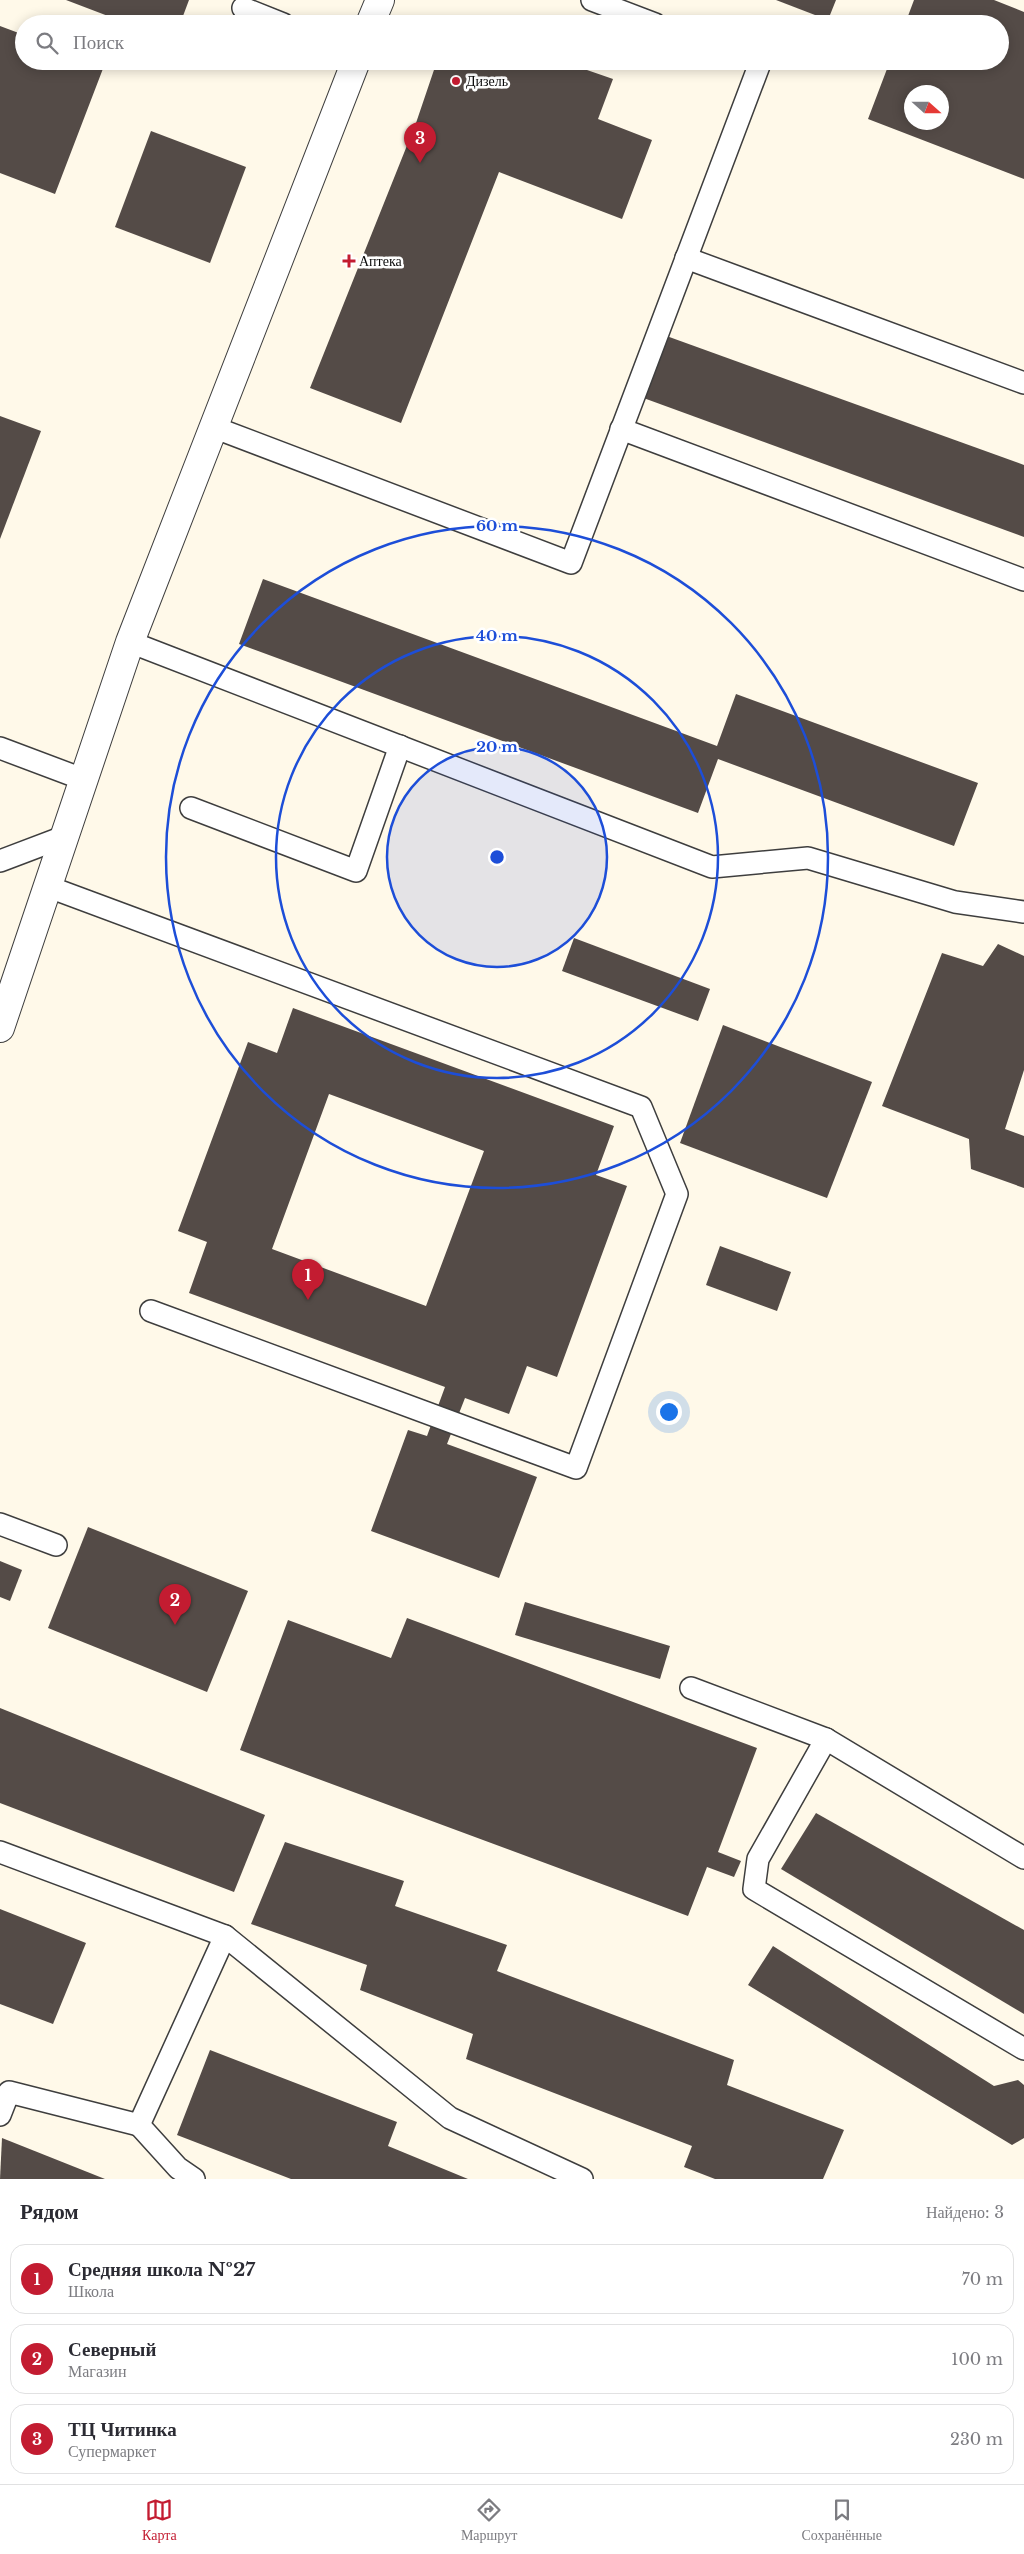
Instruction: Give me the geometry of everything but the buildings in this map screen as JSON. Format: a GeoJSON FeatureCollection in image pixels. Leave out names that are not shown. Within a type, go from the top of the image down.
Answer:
{"type":"FeatureCollection","features":[{"type":"Feature","properties":{"kind":"street"},"geometry":{"type":"LineString","coordinates":[[374,15],[380,0]]}},
{"type":"Feature","properties":{"kind":"street"},"geometry":{"type":"LineString","coordinates":[[0,1028],[130,642],[352,70]]}},
{"type":"Feature","properties":{"kind":"lane"},"geometry":{"type":"LineString","coordinates":[[592,0],[631,15]]}},
{"type":"Feature","properties":{"kind":"lane"},"geometry":{"type":"LineString","coordinates":[[243,8],[261,15]]}},
{"type":"Feature","properties":{"kind":"lane"},"geometry":{"type":"LineString","coordinates":[[213,427],[571,563],[757,70]]}},
{"type":"Feature","properties":{"kind":"lane"},"geometry":{"type":"LineString","coordinates":[[686,258],[1024,383]]}},
{"type":"Feature","properties":{"kind":"lane"},"geometry":{"type":"LineString","coordinates":[[621,429],[1024,580]]}},
{"type":"Feature","properties":{"kind":"lane"},"geometry":{"type":"LineString","coordinates":[[130,642],[712,867],[808,858],[955,902],[1024,912]]}},
{"type":"Feature","properties":{"kind":"lane"},"geometry":{"type":"LineString","coordinates":[[191,808],[356,872],[400,746]]}},
{"type":"Feature","properties":{"kind":"lane"},"geometry":{"type":"LineString","coordinates":[[0,748],[85,780]]}},
{"type":"Feature","properties":{"kind":"lane"},"geometry":{"type":"LineString","coordinates":[[0,861],[66,836]]}},
{"type":"Feature","properties":{"kind":"lane"},"geometry":{"type":"LineString","coordinates":[[49,887],[640,1107],[677,1194],[576,1468],[151,1311]]}},
{"type":"Feature","properties":{"kind":"lane"},"geometry":{"type":"LineString","coordinates":[[0,1524],[56,1545]]}},
{"type":"Feature","properties":{"kind":"lane"},"geometry":{"type":"LineString","coordinates":[[691,1688],[826,1739],[1024,1858]]}},
{"type":"Feature","properties":{"kind":"lane"},"geometry":{"type":"LineString","coordinates":[[826,1739],[758,1859],[754,1889],[1024,2049]]}},
{"type":"Feature","properties":{"kind":"lane"},"geometry":{"type":"LineString","coordinates":[[0,1852],[225,1936],[450,2118],[582,2179]]}},
{"type":"Feature","properties":{"kind":"lane"},"geometry":{"type":"LineString","coordinates":[[140,2125],[225,1936]]}},
{"type":"Feature","properties":{"kind":"lane"},"geometry":{"type":"LineString","coordinates":[[0,2115],[9,2092],[140,2125],[178,2168],[194,2179]]}},
{"type":"Feature","properties":{"kind":"place","name":"Дизель"},"geometry":{"type":"Point","coordinates":[456,81]}},
{"type":"Feature","properties":{"kind":"place","name":"ТЦ Читинка"},"geometry":{"type":"Point","coordinates":[420,163]}},
{"type":"Feature","properties":{"kind":"place","name":"Аптека"},"geometry":{"type":"Point","coordinates":[349,261]}},
{"type":"Feature","properties":{"kind":"place","name":"Средняя школа №27"},"geometry":{"type":"Point","coordinates":[308,1300]}},
{"type":"Feature","properties":{"kind":"place","name":"Северный"},"geometry":{"type":"Point","coordinates":[175,1625]}}]}
